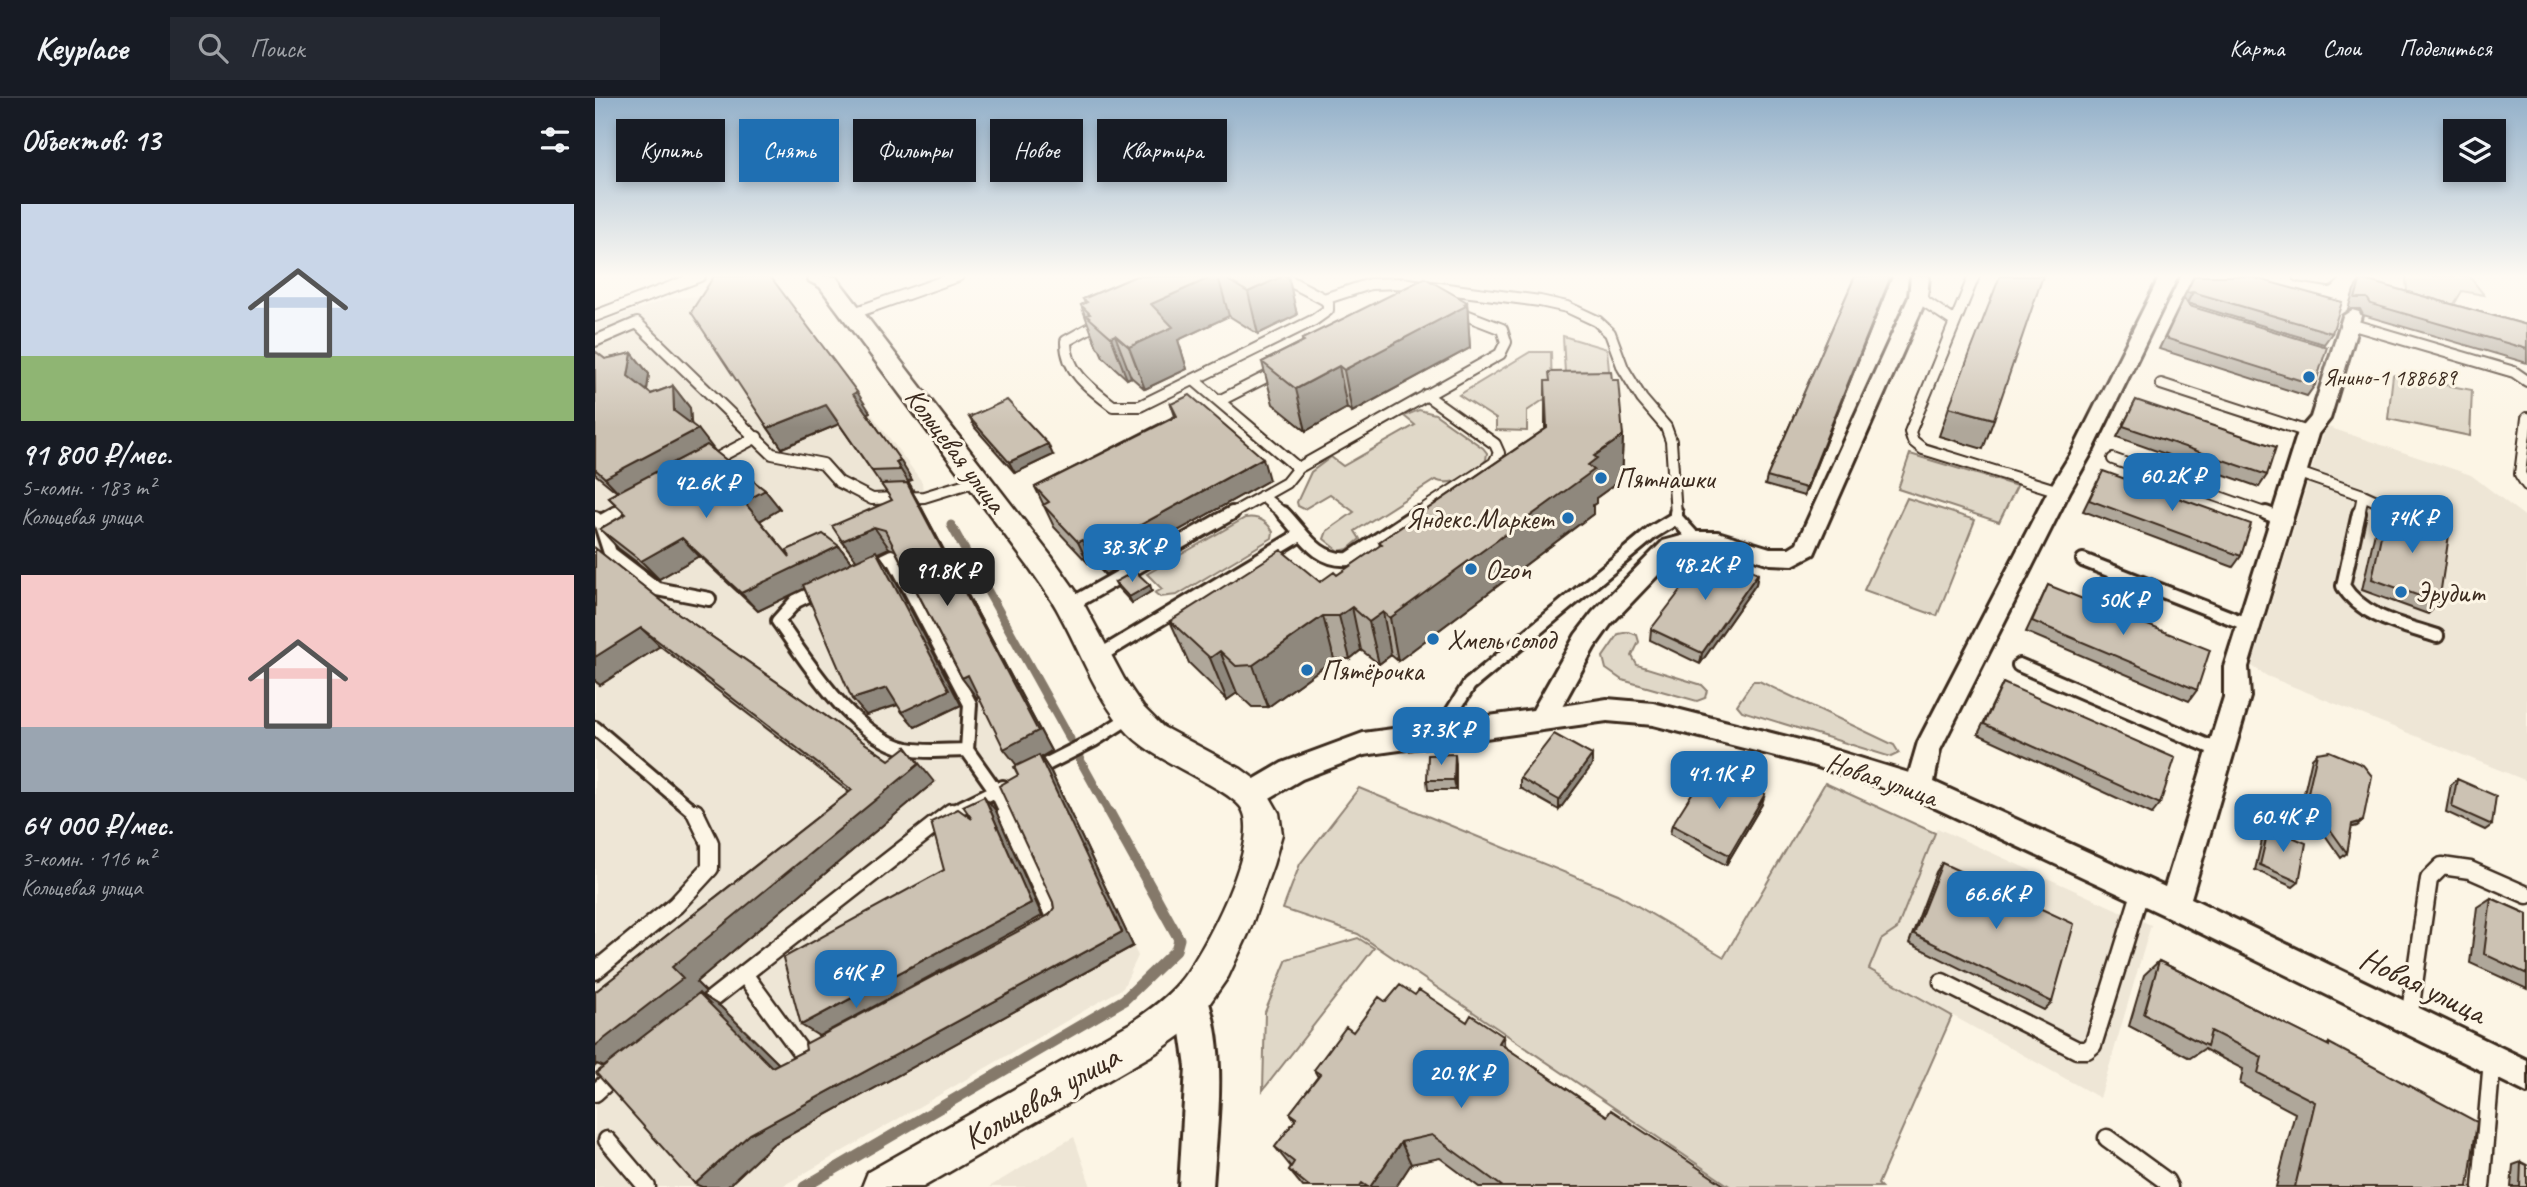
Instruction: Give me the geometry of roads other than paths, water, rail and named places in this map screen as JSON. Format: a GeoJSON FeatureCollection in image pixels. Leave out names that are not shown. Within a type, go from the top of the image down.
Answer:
{"type":"FeatureCollection","features":[{"type":"Feature","properties":{"kind":"street","name":"Кольцевая улица"},"geometry":{"type":"LineString","coordinates":[[862,327],[979,480],[1070,605],[1132,716],[1152,736],[1229,779],[1251,795],[1262,813],[1265,834],[1231,932],[1215,964],[1192,997],[1170,1019],[1143,1038],[883,1187]]}},
{"type":"Feature","properties":{"kind":"street"},"geometry":{"type":"LineString","coordinates":[[1541,719],[1585,641],[1602,618],[1671,547],[1696,540],[1718,540],[1770,556],[1793,557],[1806,548],[1901,327]]}},
{"type":"Feature","properties":{"kind":"street"},"geometry":{"type":"LineString","coordinates":[[1919,788],[1927,750],[2059,491],[2082,452],[2144,327]]}},
{"type":"Feature","properties":{"kind":"street"},"geometry":{"type":"LineString","coordinates":[[2174,905],[2237,696],[2237,667],[2249,625],[2308,432],[2320,419],[2334,355],[2348,327]]}},
{"type":"Feature","properties":{"kind":"street","name":"Новая улица"},"geometry":{"type":"LineString","coordinates":[[1251,795],[1292,771],[1363,744],[1608,710],[1653,714],[1811,754],[1919,788],[2174,905],[2527,1077]]}},
{"type":"Feature","properties":{"kind":"street"},"geometry":{"type":"LineString","coordinates":[[1192,997],[1200,1027],[1203,1063],[1196,1187]]}},
{"type":"Feature","properties":{"kind":"lane"},"geometry":{"type":"LineString","coordinates":[[595,341],[628,327]]}},
{"type":"Feature","properties":{"kind":"lane"},"geometry":{"type":"LineString","coordinates":[[641,327],[757,436],[772,454],[823,464],[839,482],[872,499],[924,497],[979,480]]}},
{"type":"Feature","properties":{"kind":"lane"},"geometry":{"type":"LineString","coordinates":[[1091,327],[1072,336],[1064,347],[1075,373],[1107,401],[1120,408],[1140,406],[1300,327]]}},
{"type":"Feature","properties":{"kind":"lane"},"geometry":{"type":"LineString","coordinates":[[1070,605],[1286,483],[1298,468],[1500,354],[1506,346],[1506,337],[1499,327]]}},
{"type":"Feature","properties":{"kind":"lane"},"geometry":{"type":"LineString","coordinates":[[1603,327],[1609,333],[1623,368],[1642,399],[1666,427],[1671,442],[1676,518],[1696,540]]}},
{"type":"Feature","properties":{"kind":"lane"},"geometry":{"type":"LineString","coordinates":[[1953,327],[1910,432],[1913,441],[1923,449],[2059,491]]}},
{"type":"Feature","properties":{"kind":"lane"},"geometry":{"type":"LineString","coordinates":[[2372,327],[2514,372],[2527,382]]}},
{"type":"Feature","properties":{"kind":"lane"},"geometry":{"type":"LineString","coordinates":[[1219,401],[1294,363]]}},
{"type":"Feature","properties":{"kind":"lane"},"geometry":{"type":"LineString","coordinates":[[1194,380],[1298,468]]}},
{"type":"Feature","properties":{"kind":"lane"},"geometry":{"type":"LineString","coordinates":[[2161,384],[2308,432]]}},
{"type":"Feature","properties":{"kind":"lane"},"geometry":{"type":"LineString","coordinates":[[1262,496],[1291,522],[1300,536],[1328,559],[1338,562],[1349,559],[1494,463],[1499,453],[1495,444],[1426,396]]}},
{"type":"Feature","properties":{"kind":"lane"},"geometry":{"type":"LineString","coordinates":[[2527,418],[2521,474],[2527,485]]}},
{"type":"Feature","properties":{"kind":"lane"},"geometry":{"type":"LineString","coordinates":[[696,470],[757,436]]}},
{"type":"Feature","properties":{"kind":"lane"},"geometry":{"type":"LineString","coordinates":[[2113,459],[2281,519]]}},
{"type":"Feature","properties":{"kind":"lane"},"geometry":{"type":"LineString","coordinates":[[2296,472],[2363,495],[2411,517]]}},
{"type":"Feature","properties":{"kind":"lane"},"geometry":{"type":"LineString","coordinates":[[2363,495],[2343,586],[2348,598],[2363,609],[2437,636]]}},
{"type":"Feature","properties":{"kind":"lane"},"geometry":{"type":"LineString","coordinates":[[648,496],[597,520],[610,553],[657,589],[709,598]]}},
{"type":"Feature","properties":{"kind":"lane"},"geometry":{"type":"LineString","coordinates":[[1439,733],[1469,685],[1653,532],[1676,518]]}},
{"type":"Feature","properties":{"kind":"lane"},"geometry":{"type":"LineString","coordinates":[[1099,656],[1300,536]]}},
{"type":"Feature","properties":{"kind":"lane"},"geometry":{"type":"LineString","coordinates":[[856,573],[892,556],[969,704],[967,750],[996,791],[1056,921],[1044,928]]}},
{"type":"Feature","properties":{"kind":"lane"},"geometry":{"type":"LineString","coordinates":[[2083,560],[2249,625]]}},
{"type":"Feature","properties":{"kind":"lane"},"geometry":{"type":"LineString","coordinates":[[832,584],[796,601],[778,621],[824,685],[861,722],[904,748],[967,750]]}},
{"type":"Feature","properties":{"kind":"lane"},"geometry":{"type":"LineString","coordinates":[[2019,665],[2220,751]]}},
{"type":"Feature","properties":{"kind":"lane"},"geometry":{"type":"LineString","coordinates":[[689,1017],[944,816],[1094,740],[1132,716]]}},
{"type":"Feature","properties":{"kind":"lane"},"geometry":{"type":"LineString","coordinates":[[595,729],[696,813],[710,843],[710,868],[676,905],[595,971]]}},
{"type":"Feature","properties":{"kind":"lane"},"geometry":{"type":"LineString","coordinates":[[2409,1019],[2429,879],[2442,866],[2470,870],[2527,895]]}},
{"type":"Feature","properties":{"kind":"lane"},"geometry":{"type":"LineString","coordinates":[[1942,982],[2077,1050],[2087,1050],[2093,1045],[2141,890]]}},
{"type":"Feature","properties":{"kind":"lane"},"geometry":{"type":"LineString","coordinates":[[744,974],[804,1056],[828,1043]]}},
{"type":"Feature","properties":{"kind":"lane"},"geometry":{"type":"LineString","coordinates":[[2481,1187],[2492,1060]]}},
{"type":"Feature","properties":{"kind":"lane"},"geometry":{"type":"LineString","coordinates":[[595,1094],[623,1069]]}},
{"type":"Feature","properties":{"kind":"lane"},"geometry":{"type":"LineString","coordinates":[[2107,1138],[2167,1181],[2169,1187]]}},
{"type":"Feature","properties":{"kind":"lane"},"geometry":{"type":"LineString","coordinates":[[607,1140],[647,1187]]}},
{"type":"Feature","properties":{"kind":"waterway"},"geometry":{"type":"LineString","coordinates":[[951,525],[1070,739]]}},
{"type":"Feature","properties":{"kind":"waterway"},"geometry":{"type":"LineString","coordinates":[[1079,758],[1110,814]]}},
{"type":"Feature","properties":{"kind":"waterway"},"geometry":{"type":"LineString","coordinates":[[804,1187],[1124,1000],[1176,950],[1179,939],[1109,812]]}},
{"type":"Feature","properties":{"kind":"place","name":"Янино-1 188689"},"geometry":{"type":"Point","coordinates":[2309,377]}},
{"type":"Feature","properties":{"kind":"place","name":"Пятнашки"},"geometry":{"type":"Point","coordinates":[1601,478]}},
{"type":"Feature","properties":{"kind":"place","name":"Яндекс.Маркет"},"geometry":{"type":"Point","coordinates":[1568,518]}},
{"type":"Feature","properties":{"kind":"place","name":"Ozon"},"geometry":{"type":"Point","coordinates":[1471,569]}},
{"type":"Feature","properties":{"kind":"place","name":"Эрудит"},"geometry":{"type":"Point","coordinates":[2401,592]}},
{"type":"Feature","properties":{"kind":"place","name":"Хмель солод"},"geometry":{"type":"Point","coordinates":[1433,639]}},
{"type":"Feature","properties":{"kind":"place","name":"Пятёрочка"},"geometry":{"type":"Point","coordinates":[1307,670]}}]}
